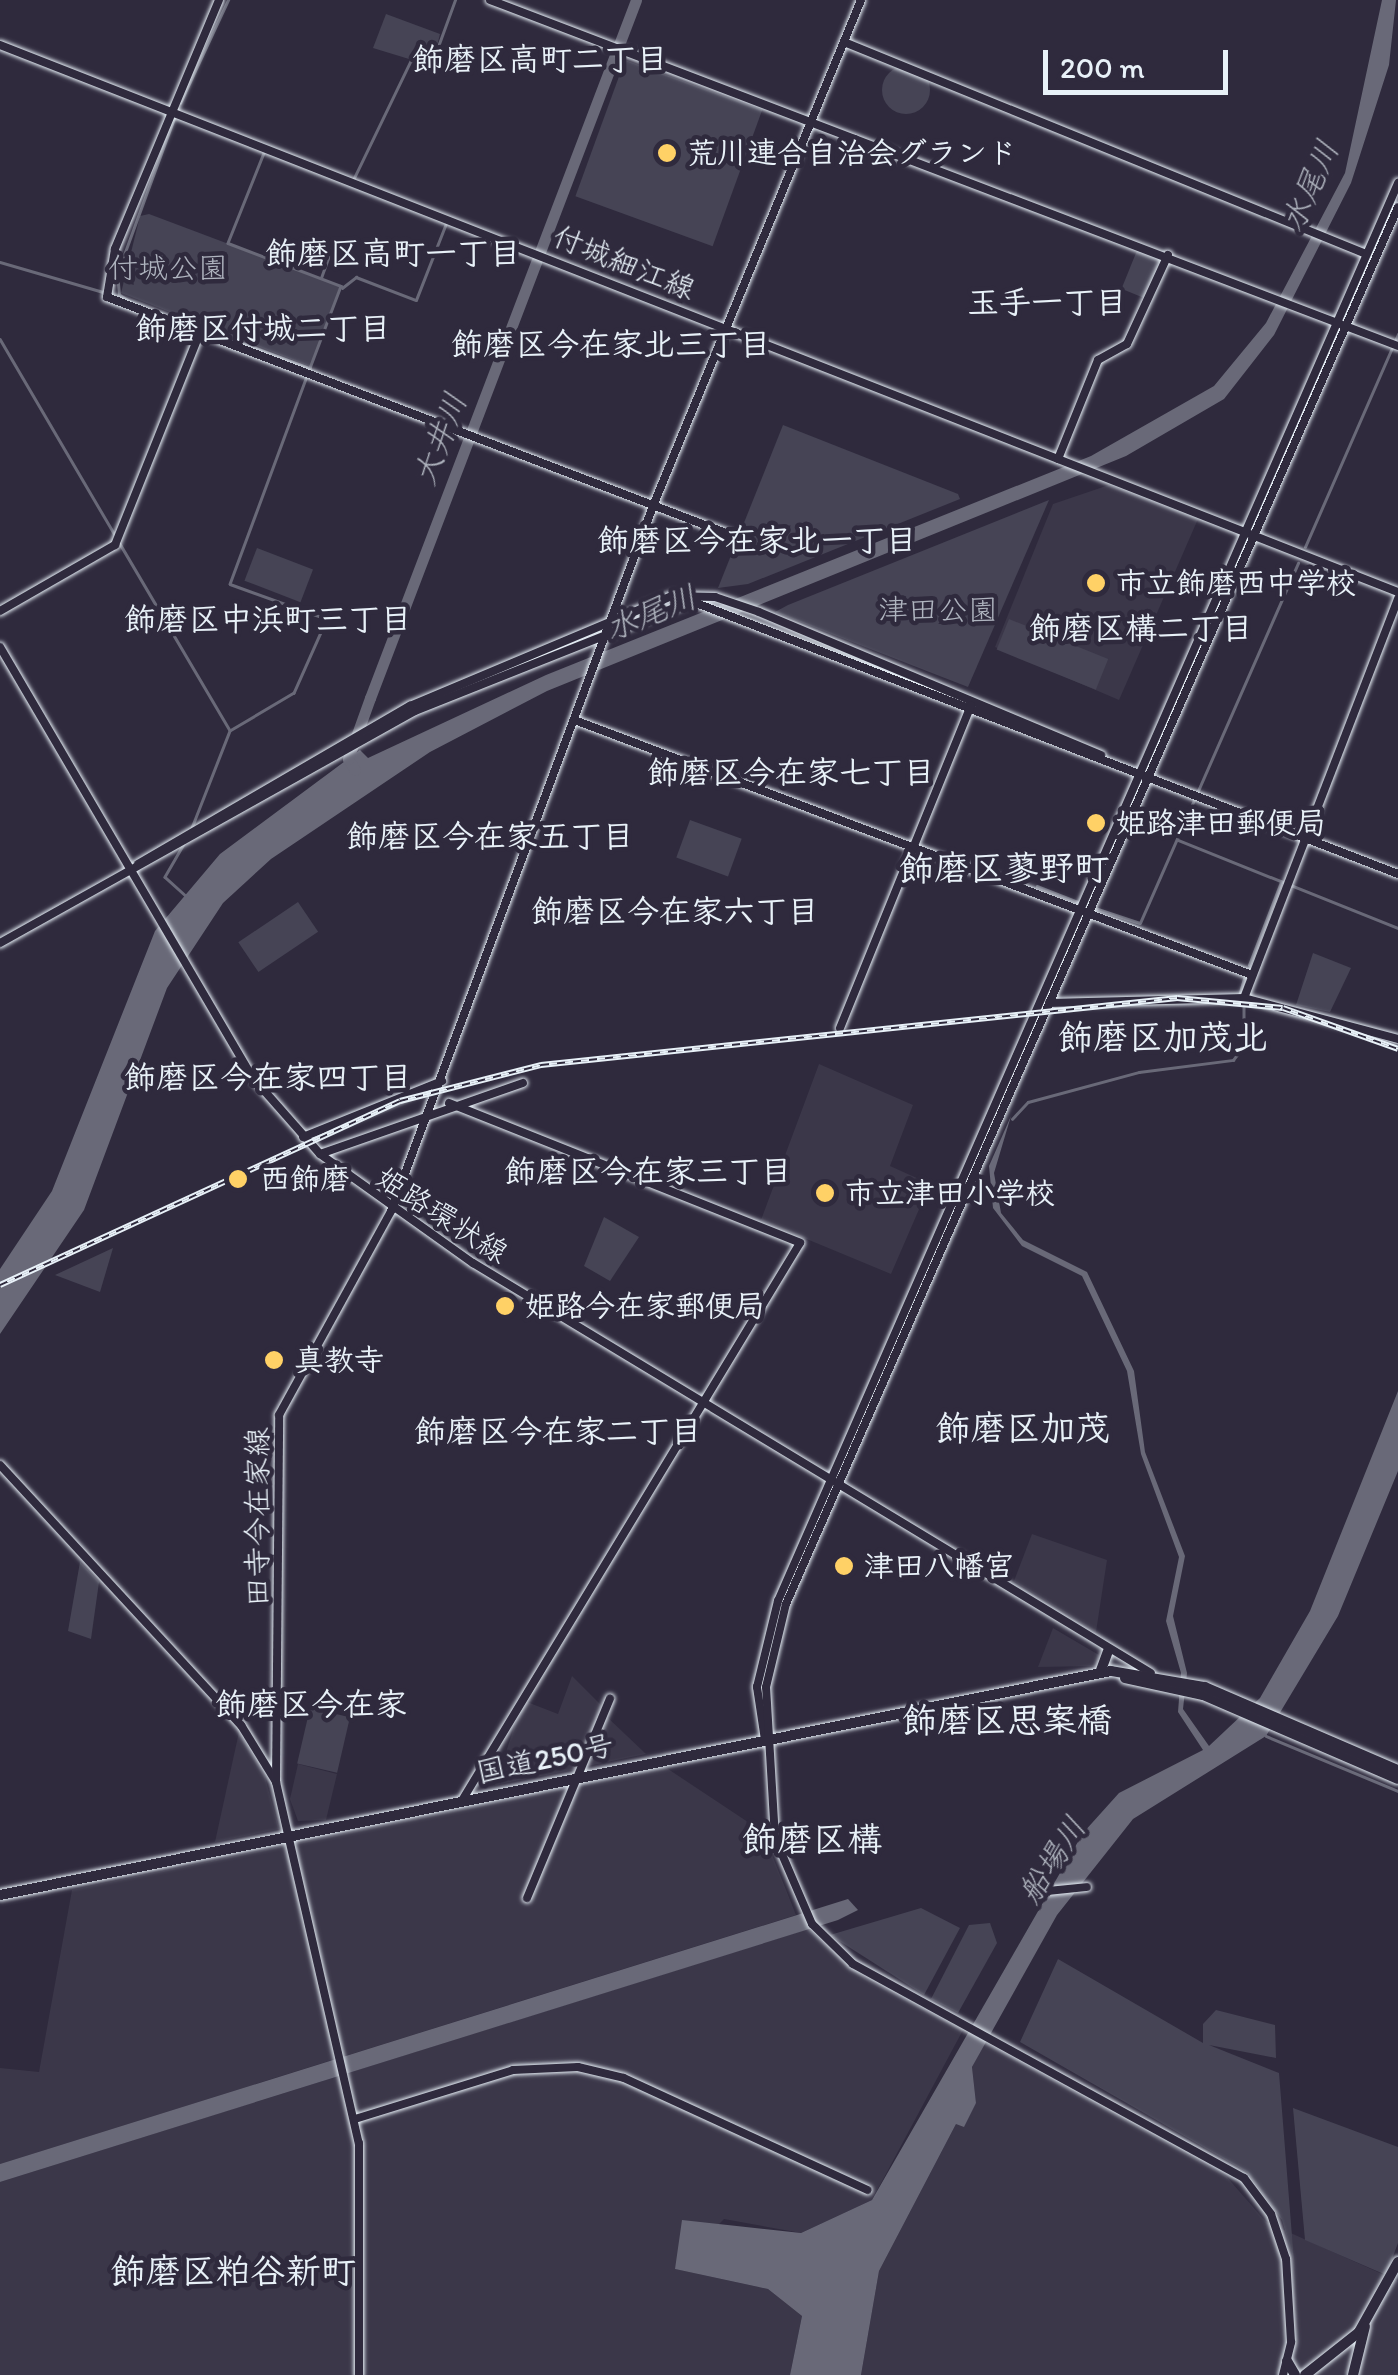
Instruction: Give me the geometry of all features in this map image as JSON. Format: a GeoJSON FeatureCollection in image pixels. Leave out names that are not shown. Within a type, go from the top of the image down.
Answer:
{"type":"FeatureCollection","features":[{"type":"Feature","properties":{"kind":"highway"},"geometry":{"type":"LineString","coordinates":[[1100,1673],[1108,1651]]}},
{"type":"Feature","properties":{"kind":"highway","name":"国道250号"},"geometry":{"type":"LineString","coordinates":[[0,1895],[1100,1673],[1137,1672],[1196,1689],[1398,1780]]}},
{"type":"Feature","properties":{"kind":"highway","name":"国道250号"},"geometry":{"type":"LineString","coordinates":[[1100,1673],[1150,1677]]}},
{"type":"Feature","properties":{"kind":"highway","name":"国道250号"},"geometry":{"type":"LineString","coordinates":[[1284,1726],[1398,1770]]}},
{"type":"Feature","properties":{"kind":"highway"},"geometry":{"type":"LineString","coordinates":[[1353,2375],[1365,2325],[1398,2262]]}},
{"type":"Feature","properties":{"kind":"highway"},"geometry":{"type":"LineString","coordinates":[[1305,2375],[1365,2325]]}},
{"type":"Feature","properties":{"kind":"highway"},"geometry":{"type":"LineString","coordinates":[[1287,2361],[1295,2375]]}},
{"type":"Feature","properties":{"kind":"street"},"geometry":{"type":"LineString","coordinates":[[219,0],[170,110],[104,287],[116,305],[734,536]]}},
{"type":"Feature","properties":{"kind":"street"},"geometry":{"type":"LineString","coordinates":[[490,0],[1398,346]]}},
{"type":"Feature","properties":{"kind":"street","name":"田寺今在家線"},"geometry":{"type":"LineString","coordinates":[[359,2375],[355,2119],[293,1836],[276,1782],[279,1415],[391,1212],[577,721],[653,506],[862,0]]}},
{"type":"Feature","properties":{"kind":"street"},"geometry":{"type":"LineString","coordinates":[[844,42],[1366,254]]}},
{"type":"Feature","properties":{"kind":"street","name":"付城細江線"},"geometry":{"type":"LineString","coordinates":[[0,45],[546,256],[1398,595]]}},
{"type":"Feature","properties":{"kind":"street"},"geometry":{"type":"LineString","coordinates":[[835,1484],[1398,183]]}},
{"type":"Feature","properties":{"kind":"street"},"geometry":{"type":"LineString","coordinates":[[1249,534],[1398,207]]}},
{"type":"Feature","properties":{"kind":"street"},"geometry":{"type":"LineString","coordinates":[[1058,459],[1098,360],[1127,344],[1168,256]]}},
{"type":"Feature","properties":{"kind":"street"},"geometry":{"type":"LineString","coordinates":[[0,611],[115,545],[198,338]]}},
{"type":"Feature","properties":{"kind":"street"},"geometry":{"type":"LineString","coordinates":[[1244,998],[1398,595]]}},
{"type":"Feature","properties":{"kind":"street"},"geometry":{"type":"LineString","coordinates":[[130,870],[410,706],[672,596],[712,600],[759,612],[1101,756]]}},
{"type":"Feature","properties":{"kind":"street"},"geometry":{"type":"LineString","coordinates":[[0,943],[403,718],[673,604],[712,600],[1398,874]]}},
{"type":"Feature","properties":{"kind":"street","name":"姫路環状線"},"geometry":{"type":"LineString","coordinates":[[0,647],[253,1078],[320,1154],[391,1212],[1150,1677]]}},
{"type":"Feature","properties":{"kind":"street"},"geometry":{"type":"LineString","coordinates":[[840,1028],[971,706]]}},
{"type":"Feature","properties":{"kind":"street"},"geometry":{"type":"LineString","coordinates":[[577,721],[1252,975]]}},
{"type":"Feature","properties":{"kind":"street"},"geometry":{"type":"LineString","coordinates":[[1084,912],[1049,1003],[763,1646],[766,1740],[785,1874],[812,1924],[853,1964],[1209,2156],[1261,2198],[1286,2259],[1287,2361],[1282,2375]]}},
{"type":"Feature","properties":{"kind":"street"},"geometry":{"type":"LineString","coordinates":[[1049,1003],[1244,998],[1398,1039]]}},
{"type":"Feature","properties":{"kind":"street"},"geometry":{"type":"LineString","coordinates":[[303,1137],[442,1080]]}},
{"type":"Feature","properties":{"kind":"street"},"geometry":{"type":"LineString","coordinates":[[320,1154],[431,1109],[523,1084]]}},
{"type":"Feature","properties":{"kind":"street"},"geometry":{"type":"LineString","coordinates":[[449,1103],[800,1243],[461,1802]]}},
{"type":"Feature","properties":{"kind":"street"},"geometry":{"type":"LineString","coordinates":[[0,1465],[241,1725],[276,1782]]}},
{"type":"Feature","properties":{"kind":"street","name":"姫路環状線"},"geometry":{"type":"LineString","coordinates":[[1108,1651],[1137,1672]]}},
{"type":"Feature","properties":{"kind":"street"},"geometry":{"type":"LineString","coordinates":[[527,1898],[610,1699]]}},
{"type":"Feature","properties":{"kind":"street"},"geometry":{"type":"LineString","coordinates":[[1037,1892],[1086,1887]]}},
{"type":"Feature","properties":{"kind":"street"},"geometry":{"type":"LineString","coordinates":[[355,2119],[513,2070],[578,2067],[624,2078],[867,2190]]}},
{"type":"Feature","properties":{"kind":"shaded area","name":"市立飾磨西中学校"},"geometry":{"type":"Polygon","coordinates":[[[1109,485],[1198,519],[1119,700],[995,647],[1053,504],[1109,485]]]}},
{"type":"Feature","properties":{"kind":"shaded area","name":"市立津田小学校"},"geometry":{"type":"Polygon","coordinates":[[[819,1064],[913,1105],[890,1166],[930,1184],[891,1274],[761,1220],[819,1064]]]}},
{"type":"Feature","properties":{"kind":"shaded area"},"geometry":{"type":"Polygon","coordinates":[[[1032,1534],[1107,1560],[1096,1632],[1014,1581],[1032,1534]]]}},
{"type":"Feature","properties":{"kind":"shaded area"},"geometry":{"type":"Polygon","coordinates":[[[1053,1628],[1099,1655],[1097,1666],[1038,1667],[1053,1628]]]}},
{"type":"Feature","properties":{"kind":"shaded area"},"geometry":{"type":"Polygon","coordinates":[[[572,1676],[602,1706],[577,1769],[495,1785],[520,1710],[527,1702],[558,1714],[572,1676]]]}},
{"type":"Feature","properties":{"kind":"shaded area"},"geometry":{"type":"Polygon","coordinates":[[[606,1716],[646,1754],[583,1767],[606,1716]]]}},
{"type":"Feature","properties":{"kind":"shaded area"},"geometry":{"type":"Polygon","coordinates":[[[239,1732],[265,1777],[279,1829],[215,1842],[239,1732]]]}},
{"type":"Feature","properties":{"kind":"shaded area"},"geometry":{"type":"Polygon","coordinates":[[[298,1764],[337,1774],[326,1820],[298,1821],[290,1799],[298,1764]]]}},
{"type":"Feature","properties":{"kind":"shaded area"},"geometry":{"type":"Polygon","coordinates":[[[665,1767],[763,1832],[796,1915],[0,2164],[0,2068],[39,2072],[72,1890],[665,1767]]]}},
{"type":"Feature","properties":{"kind":"shaded area"},"geometry":{"type":"Polygon","coordinates":[[[808,1929],[866,1979],[963,2030],[872,2200],[801,2233],[724,2219],[675,2269],[768,2289],[802,2316],[790,2375],[0,2375],[0,2182],[808,1929]]]}},
{"type":"Feature","properties":{"kind":"shaded area"},"geometry":{"type":"Polygon","coordinates":[[[984,2042],[1226,2176],[1266,2222],[1398,2281],[1398,2375],[861,2375],[879,2271],[956,2124],[976,2103],[972,2067],[984,2042]]]}},
{"type":"Feature","properties":{"kind":"green space"},"geometry":{"type":"Polygon","coordinates":[[[386,14],[440,34],[432,66],[373,48],[386,14]]]}},
{"type":"Feature","properties":{"kind":"green space","name":"荒川連合自治会グランド"},"geometry":{"type":"Polygon","coordinates":[[[625,60],[762,110],[713,246],[575,196],[625,60]]]}},
{"type":"Feature","properties":{"kind":"green space"},"geometry":{"type":"Polygon","coordinates":[[[906,66],[923,73],[930,90],[923,107],[906,114],[889,107],[882,90],[889,73],[906,66]]]}},
{"type":"Feature","properties":{"kind":"green space","name":"付城公園"},"geometry":{"type":"Polygon","coordinates":[[[149,214],[340,286],[311,367],[121,293],[140,216],[149,214]]]}},
{"type":"Feature","properties":{"kind":"green space"},"geometry":{"type":"Polygon","coordinates":[[[1138,248],[1163,258],[1147,299],[1122,289],[1138,248]]]}},
{"type":"Feature","properties":{"kind":"green space","name":"津田公園"},"geometry":{"type":"Polygon","coordinates":[[[783,425],[958,494],[960,499],[748,584],[718,588],[783,425]]]}},
{"type":"Feature","properties":{"kind":"green space","name":"津田公園"},"geometry":{"type":"Polygon","coordinates":[[[1049,500],[968,687],[775,612],[788,605],[1049,500]]]}},
{"type":"Feature","properties":{"kind":"green space"},"geometry":{"type":"Polygon","coordinates":[[[257,548],[313,570],[300,602],[244,581],[257,548]]]}},
{"type":"Feature","properties":{"kind":"green space"},"geometry":{"type":"Polygon","coordinates":[[[1009,619],[1108,659],[1096,690],[997,650],[1009,619]]]}},
{"type":"Feature","properties":{"kind":"green space"},"geometry":{"type":"Polygon","coordinates":[[[690,820],[742,839],[728,876],[676,858],[690,820]]]}},
{"type":"Feature","properties":{"kind":"green space"},"geometry":{"type":"Polygon","coordinates":[[[298,902],[318,932],[258,972],[238,942],[298,902]]]}},
{"type":"Feature","properties":{"kind":"green space"},"geometry":{"type":"Polygon","coordinates":[[[1313,953],[1351,968],[1330,1012],[1296,1005],[1313,953]]]}},
{"type":"Feature","properties":{"kind":"green space"},"geometry":{"type":"Polygon","coordinates":[[[604,1217],[639,1237],[610,1281],[584,1266],[604,1217]]]}},
{"type":"Feature","properties":{"kind":"green space"},"geometry":{"type":"Polygon","coordinates":[[[113,1248],[100,1292],[55,1275],[113,1248]]]}},
{"type":"Feature","properties":{"kind":"green space"},"geometry":{"type":"Polygon","coordinates":[[[80,1562],[99,1582],[91,1639],[68,1631],[80,1562]]]}},
{"type":"Feature","properties":{"kind":"green space"},"geometry":{"type":"Polygon","coordinates":[[[310,1708],[350,1717],[337,1773],[297,1764],[310,1708]]]}},
{"type":"Feature","properties":{"kind":"green space"},"geometry":{"type":"Polygon","coordinates":[[[921,1908],[960,1928],[924,1995],[830,1935],[921,1908]]]}},
{"type":"Feature","properties":{"kind":"green space"},"geometry":{"type":"Polygon","coordinates":[[[990,1923],[997,1943],[958,2013],[931,1999],[969,1925],[990,1923]]]}},
{"type":"Feature","properties":{"kind":"green space"},"geometry":{"type":"Polygon","coordinates":[[[1058,1959],[1203,2043],[1203,2024],[1216,2010],[1275,2025],[1276,2058],[1209,2045],[1279,2073],[1294,2261],[1282,2220],[1247,2172],[1020,2042],[1058,1959]]]}},
{"type":"Feature","properties":{"kind":"green space"},"geometry":{"type":"Polygon","coordinates":[[[1293,2108],[1398,2147],[1398,2243],[1386,2275],[1305,2240],[1293,2108]]]}},
{"type":"Feature","properties":{"kind":"water"},"geometry":{"type":"Polygon","coordinates":[[[1382,0],[1396,0],[1389,65],[1351,183],[1274,335],[1224,399],[1126,456],[547,691],[430,752],[271,859],[223,903],[167,988],[84,1210],[0,1334],[0,1269],[52,1191],[155,931],[220,854],[360,750],[368,758],[546,675],[1091,456],[1214,386],[1266,323],[1345,173],[1382,0]]]}},
{"type":"Feature","properties":{"kind":"water"},"geometry":{"type":"Polygon","coordinates":[[[1011,1116],[994,1173],[1001,1213],[1023,1240],[1087,1272],[1134,1371],[1145,1452],[1185,1556],[1173,1616],[1187,1673],[1183,1709],[1209,1746],[1260,1698],[1310,1611],[1398,1391],[1398,1471],[1338,1616],[1266,1736],[1133,1819],[1057,1915],[972,2067],[976,2103],[964,2127],[956,2124],[879,2271],[861,2375],[790,2375],[802,2316],[768,2289],[675,2269],[682,2220],[801,2233],[872,2200],[1083,1833],[1119,1793],[1203,1750],[1178,1712],[1181,1673],[1166,1621],[1179,1557],[1141,1454],[1127,1371],[1082,1276],[1022,1246],[993,1208],[989,1166],[1011,1116]]]}},
{"type":"Feature","properties":{"kind":"water"},"geometry":{"type":"Polygon","coordinates":[[[848,1899],[858,1910],[838,1920],[0,2182],[0,2164],[848,1899]]]}},
{"type":"Feature","properties":{"kind":"waterway"},"geometry":{"type":"LineString","coordinates":[[180,103],[228,0]]}},
{"type":"Feature","properties":{"kind":"waterway"},"geometry":{"type":"LineString","coordinates":[[354,178],[411,60],[431,66],[455,0]]}},
{"type":"Feature","properties":{"kind":"waterway","name":"大井川"},"geometry":{"type":"LineString","coordinates":[[355,770],[348,759],[370,698],[636,0]]}},
{"type":"Feature","properties":{"kind":"waterway"},"geometry":{"type":"LineString","coordinates":[[130,302],[119,295],[117,274],[174,118]]}},
{"type":"Feature","properties":{"kind":"waterway"},"geometry":{"type":"LineString","coordinates":[[264,153],[228,243],[341,286],[310,368]]}},
{"type":"Feature","properties":{"kind":"waterway"},"geometry":{"type":"LineString","coordinates":[[342,288],[356,277],[416,300],[447,221]]}},
{"type":"Feature","properties":{"kind":"waterway"},"geometry":{"type":"LineString","coordinates":[[321,278],[335,239]]}},
{"type":"Feature","properties":{"kind":"waterway"},"geometry":{"type":"LineString","coordinates":[[0,262],[103,292]]}},
{"type":"Feature","properties":{"kind":"waterway"},"geometry":{"type":"LineString","coordinates":[[152,310],[310,368],[230,584],[327,619],[294,693],[230,731],[192,828]]}},
{"type":"Feature","properties":{"kind":"waterway"},"geometry":{"type":"LineString","coordinates":[[1305,547],[1398,334]]}},
{"type":"Feature","properties":{"kind":"waterway"},"geometry":{"type":"LineString","coordinates":[[0,339],[115,535]]}},
{"type":"Feature","properties":{"kind":"waterway"},"geometry":{"type":"LineString","coordinates":[[119,542],[229,729]]}},
{"type":"Feature","properties":{"kind":"waterway"},"geometry":{"type":"LineString","coordinates":[[1095,908],[1140,923],[1298,563]]}},
{"type":"Feature","properties":{"kind":"waterway"},"geometry":{"type":"LineString","coordinates":[[1178,840],[1398,928]]}},
{"type":"Feature","properties":{"kind":"waterway"},"geometry":{"type":"LineString","coordinates":[[184,844],[165,877],[186,896]]}},
{"type":"Feature","properties":{"kind":"waterway"},"geometry":{"type":"LineString","coordinates":[[1249,965],[1281,882]]}},
{"type":"Feature","properties":{"kind":"waterway"},"geometry":{"type":"LineString","coordinates":[[1037,886],[1078,902]]}},
{"type":"Feature","properties":{"kind":"waterway"},"geometry":{"type":"LineString","coordinates":[[1239,996],[1244,979]]}},
{"type":"Feature","properties":{"kind":"waterway"},"geometry":{"type":"LineString","coordinates":[[1244,1003],[1244,1037]]}},
{"type":"Feature","properties":{"kind":"waterway"},"geometry":{"type":"LineString","coordinates":[[1012,1119],[1028,1102],[1139,1072],[1233,1060],[1243,1047]]}},
{"type":"Feature","properties":{"kind":"waterway"},"geometry":{"type":"LineString","coordinates":[[1266,1736],[1398,1791]]}},
{"type":"Feature","properties":{"kind":"railway"},"geometry":{"type":"LineString","coordinates":[[0,1285],[400,1101],[541,1065],[1177,998],[1283,1008],[1398,1049]]}},
{"type":"Feature","properties":{"kind":"place","name":"荒川連合自治会グランド"},"geometry":{"type":"Point","coordinates":[667,153]}},
{"type":"Feature","properties":{"kind":"place","name":"市立飾磨西中学校"},"geometry":{"type":"Point","coordinates":[1096,583]}},
{"type":"Feature","properties":{"kind":"place","name":"姫路津田郵便局"},"geometry":{"type":"Point","coordinates":[1096,823]}},
{"type":"Feature","properties":{"kind":"place","name":"西飾磨"},"geometry":{"type":"Point","coordinates":[238,1179]}},
{"type":"Feature","properties":{"kind":"place","name":"市立津田小学校"},"geometry":{"type":"Point","coordinates":[825,1193]}},
{"type":"Feature","properties":{"kind":"place","name":"姫路今在家郵便局"},"geometry":{"type":"Point","coordinates":[505,1306]}},
{"type":"Feature","properties":{"kind":"place","name":"真教寺"},"geometry":{"type":"Point","coordinates":[274,1360]}},
{"type":"Feature","properties":{"kind":"place","name":"津田八幡宮"},"geometry":{"type":"Point","coordinates":[844,1566]}},
{"type":"Feature","properties":{"kind":"district","name":"飾磨区高町二丁目"},"geometry":{"type":"Point","coordinates":[540,59]}},
{"type":"Feature","properties":{"kind":"district","name":"飾磨区高町一丁目"},"geometry":{"type":"Point","coordinates":[393,253]}},
{"type":"Feature","properties":{"kind":"district","name":"玉手一丁目"},"geometry":{"type":"Point","coordinates":[1047,302]}},
{"type":"Feature","properties":{"kind":"district","name":"飾磨区付城二丁目"},"geometry":{"type":"Point","coordinates":[263,328]}},
{"type":"Feature","properties":{"kind":"district","name":"飾磨区今在家北三丁目"},"geometry":{"type":"Point","coordinates":[611,344]}},
{"type":"Feature","properties":{"kind":"district","name":"飾磨区今在家北一丁目"},"geometry":{"type":"Point","coordinates":[757,540]}},
{"type":"Feature","properties":{"kind":"district","name":"飾磨区中浜町三丁目"},"geometry":{"type":"Point","coordinates":[268,619]}},
{"type":"Feature","properties":{"kind":"district","name":"飾磨区構二丁目"},"geometry":{"type":"Point","coordinates":[1141,628]}},
{"type":"Feature","properties":{"kind":"district","name":"飾磨区今在家七丁目"},"geometry":{"type":"Point","coordinates":[791,772]}},
{"type":"Feature","properties":{"kind":"district","name":"飾磨区今在家五丁目"},"geometry":{"type":"Point","coordinates":[490,836]}},
{"type":"Feature","properties":{"kind":"district","name":"飾磨区蓼野町"},"geometry":{"type":"Point","coordinates":[1004,868]}},
{"type":"Feature","properties":{"kind":"district","name":"飾磨区今在家六丁目"},"geometry":{"type":"Point","coordinates":[675,911]}},
{"type":"Feature","properties":{"kind":"district","name":"飾磨区加茂北"},"geometry":{"type":"Point","coordinates":[1163,1037]}},
{"type":"Feature","properties":{"kind":"district","name":"飾磨区今在家四丁目"},"geometry":{"type":"Point","coordinates":[268,1077]}},
{"type":"Feature","properties":{"kind":"district","name":"飾磨区今在家三丁目"},"geometry":{"type":"Point","coordinates":[648,1171]}},
{"type":"Feature","properties":{"kind":"district","name":"飾磨区加茂"},"geometry":{"type":"Point","coordinates":[1023,1428]}},
{"type":"Feature","properties":{"kind":"district","name":"飾磨区今在家二丁目"},"geometry":{"type":"Point","coordinates":[558,1431]}},
{"type":"Feature","properties":{"kind":"district","name":"飾磨区今在家"},"geometry":{"type":"Point","coordinates":[311,1704]}},
{"type":"Feature","properties":{"kind":"district","name":"飾磨区思案橋"},"geometry":{"type":"Point","coordinates":[1007,1720]}},
{"type":"Feature","properties":{"kind":"district","name":"飾磨区構"},"geometry":{"type":"Point","coordinates":[812,1839]}},
{"type":"Feature","properties":{"kind":"district","name":"飾磨区粕谷新町"},"geometry":{"type":"Point","coordinates":[233,2271]}},
{"type":"Feature","properties":{"kind":"water label","name":"水尾川"},"geometry":{"type":"Point","coordinates":[1310,186]}},
{"type":"Feature","properties":{"kind":"water label","name":"水尾川"},"geometry":{"type":"Point","coordinates":[651,613]}},
{"type":"Feature","properties":{"kind":"water label","name":"船場川"},"geometry":{"type":"Point","coordinates":[1052,1860]}}]}
